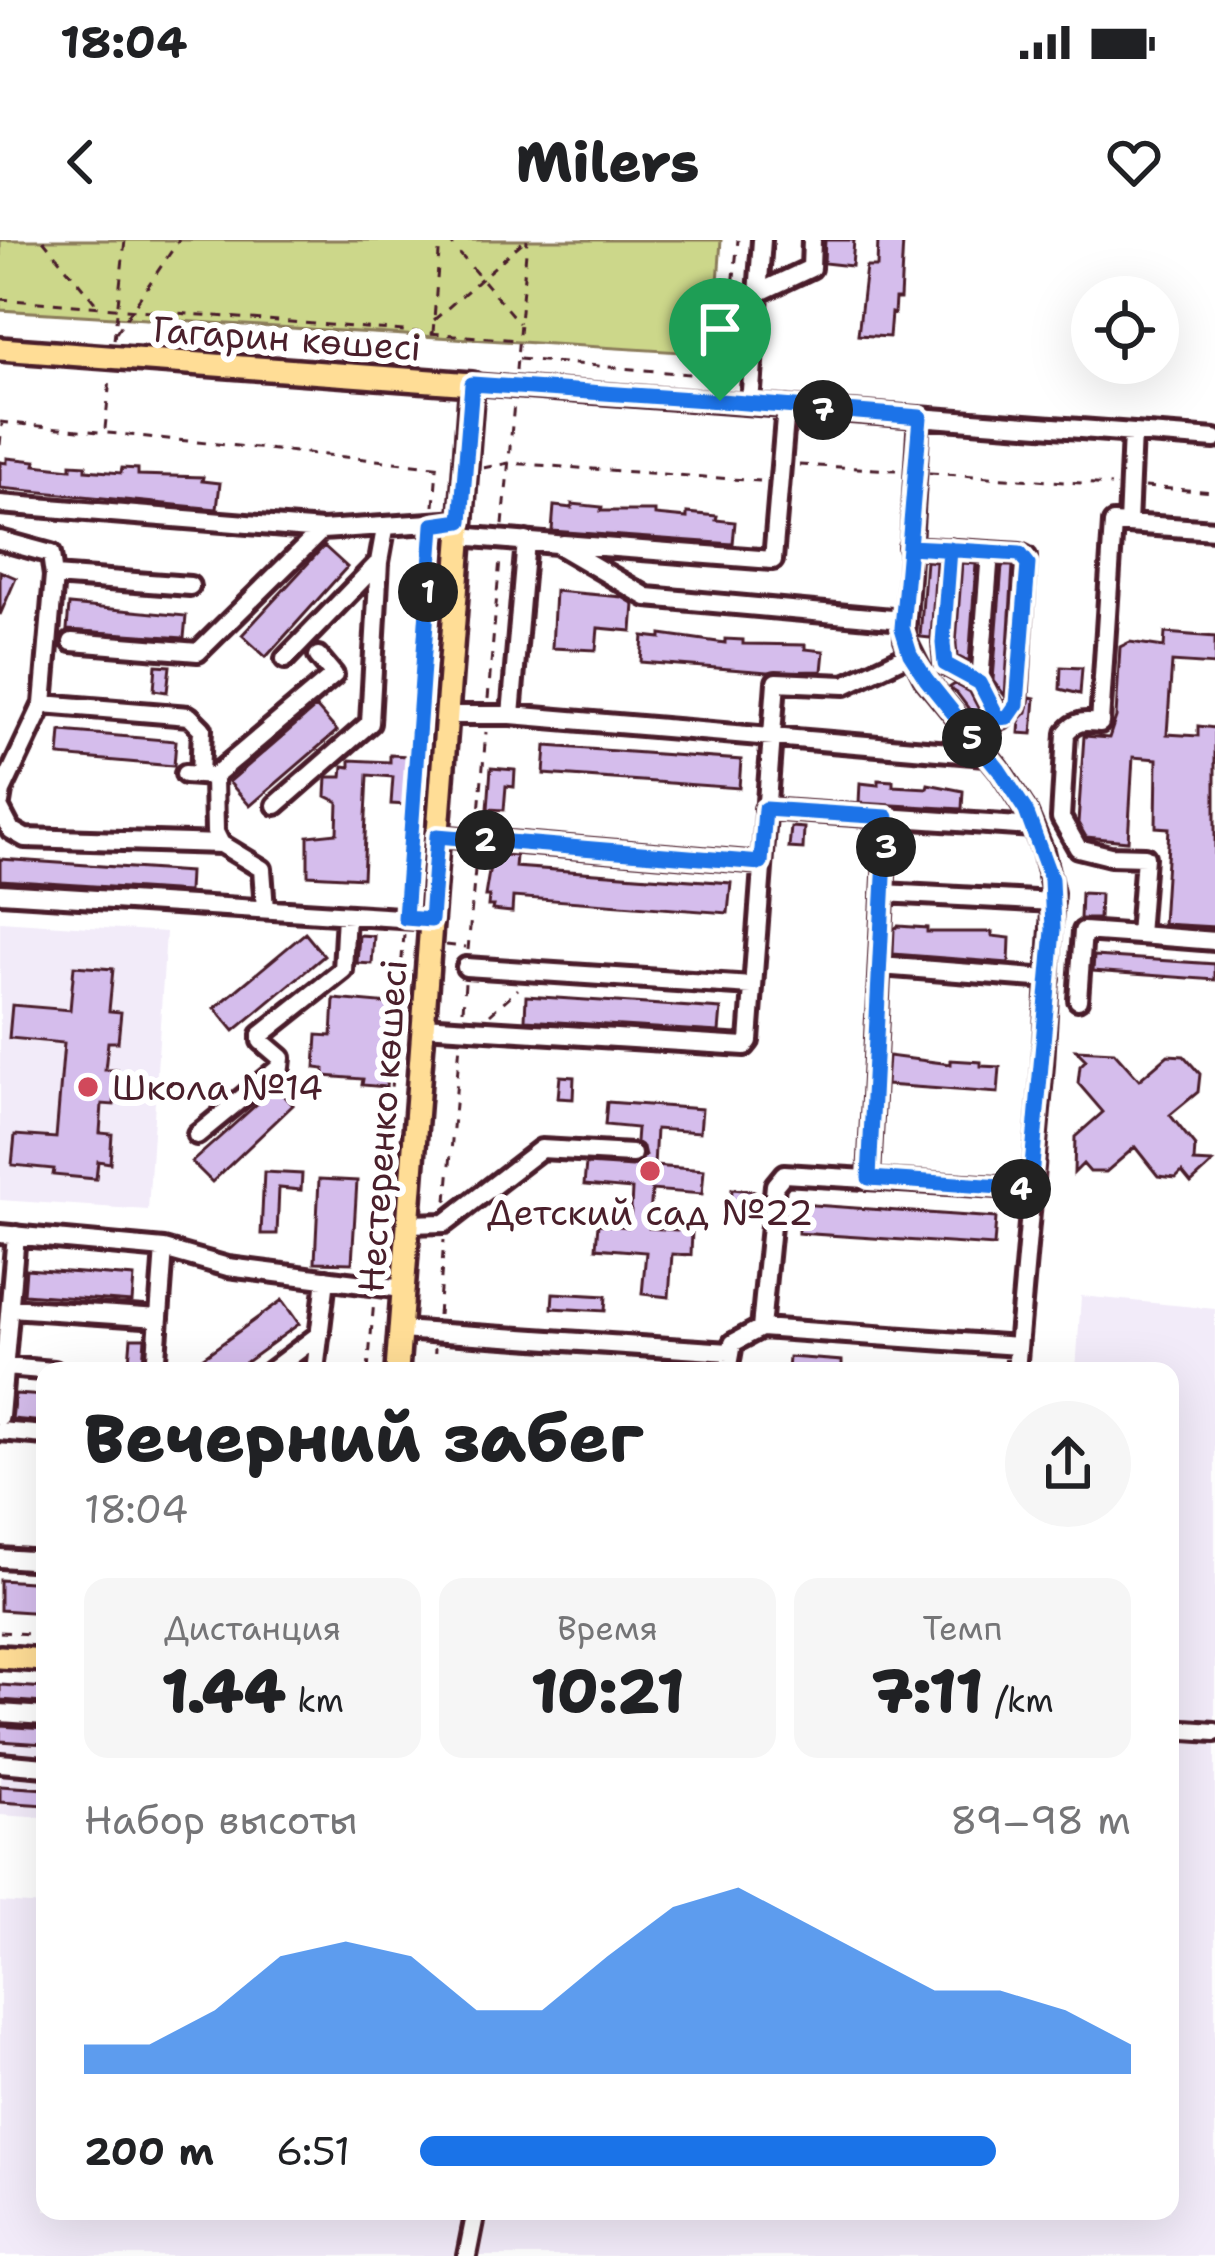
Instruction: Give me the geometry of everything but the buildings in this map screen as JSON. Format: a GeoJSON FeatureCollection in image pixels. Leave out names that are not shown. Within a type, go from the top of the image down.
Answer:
{"type":"FeatureCollection","features":[{"type":"Feature","properties":{"kind":"main road","name":"Гагарин көшесі"},"geometry":{"type":"LineString","coordinates":[[0,350],[113,347],[472,384]]}},
{"type":"Feature","properties":{"kind":"main road","name":"Нестеренко көшесі"},"geometry":{"type":"LineString","coordinates":[[398,1362],[472,384]]}},
{"type":"Feature","properties":{"kind":"main road"},"geometry":{"type":"LineString","coordinates":[[0,1657],[36,1659]]}},
{"type":"Feature","properties":{"kind":"street"},"geometry":{"type":"LineString","coordinates":[[750,404],[762,240]]}},
{"type":"Feature","properties":{"kind":"street"},"geometry":{"type":"LineString","coordinates":[[758,292],[811,268],[812,240]]}},
{"type":"Feature","properties":{"kind":"street","name":"Гагарин көшесі"},"geometry":{"type":"LineString","coordinates":[[472,384],[1215,439]]}},
{"type":"Feature","properties":{"kind":"street"},"geometry":{"type":"LineString","coordinates":[[0,505],[322,530],[433,525],[502,539],[773,560],[786,407]]}},
{"type":"Feature","properties":{"kind":"street"},"geometry":{"type":"LineString","coordinates":[[920,417],[903,620],[910,654],[999,770],[1033,827],[1053,902],[1017,1362]]}},
{"type":"Feature","properties":{"kind":"street"},"geometry":{"type":"LineString","coordinates":[[1128,524],[1132,433]]}},
{"type":"Feature","properties":{"kind":"street"},"geometry":{"type":"LineString","coordinates":[[1139,935],[1145,857],[1078,848],[1061,818],[1066,733],[1072,724],[1100,723],[1113,524],[1215,530]]}},
{"type":"Feature","properties":{"kind":"street"},"geometry":{"type":"LineString","coordinates":[[276,805],[370,723],[385,529]]}},
{"type":"Feature","properties":{"kind":"street"},"geometry":{"type":"LineString","coordinates":[[72,642],[198,652],[322,530]]}},
{"type":"Feature","properties":{"kind":"street"},"geometry":{"type":"LineString","coordinates":[[0,540],[28,544],[50,554],[55,576],[43,704],[2,791],[0,806],[10,830],[25,838],[221,844],[262,869],[265,909]]}},
{"type":"Feature","properties":{"kind":"street"},"geometry":{"type":"LineString","coordinates":[[511,715],[526,541]]}},
{"type":"Feature","properties":{"kind":"street"},"geometry":{"type":"LineString","coordinates":[[556,544],[647,596],[903,620]]}},
{"type":"Feature","properties":{"kind":"street"},"geometry":{"type":"LineString","coordinates":[[909,547],[950,549],[1020,554],[1028,564],[1017,704],[1008,717],[998,718],[980,683],[990,552]]}},
{"type":"Feature","properties":{"kind":"street"},"geometry":{"type":"LineString","coordinates":[[950,549],[945,664],[980,683]]}},
{"type":"Feature","properties":{"kind":"street"},"geometry":{"type":"LineString","coordinates":[[285,658],[379,562]]}},
{"type":"Feature","properties":{"kind":"street"},"geometry":{"type":"LineString","coordinates":[[55,576],[190,586]]}},
{"type":"Feature","properties":{"kind":"street"},"geometry":{"type":"LineString","coordinates":[[423,1026],[734,1048],[749,1041],[776,682],[845,685],[910,654]]}},
{"type":"Feature","properties":{"kind":"street"},"geometry":{"type":"LineString","coordinates":[[200,775],[334,675],[318,656]]}},
{"type":"Feature","properties":{"kind":"street"},"geometry":{"type":"LineString","coordinates":[[43,704],[189,716],[202,729],[200,775],[221,844]]}},
{"type":"Feature","properties":{"kind":"street"},"geometry":{"type":"LineString","coordinates":[[447,716],[511,715],[986,755]]}},
{"type":"Feature","properties":{"kind":"street"},"geometry":{"type":"LineString","coordinates":[[765,809],[1033,827]]}},
{"type":"Feature","properties":{"kind":"street"},"geometry":{"type":"LineString","coordinates":[[869,1178],[887,817]]}},
{"type":"Feature","properties":{"kind":"street"},"geometry":{"type":"LineString","coordinates":[[437,836],[761,863]]}},
{"type":"Feature","properties":{"kind":"street"},"geometry":{"type":"LineString","coordinates":[[0,893],[431,920]]}},
{"type":"Feature","properties":{"kind":"street"},"geometry":{"type":"LineString","coordinates":[[884,893],[1053,902]]}},
{"type":"Feature","properties":{"kind":"street"},"geometry":{"type":"LineString","coordinates":[[197,1135],[280,1067],[281,1058],[261,1036],[343,970],[346,914]]}},
{"type":"Feature","properties":{"kind":"street"},"geometry":{"type":"LineString","coordinates":[[1078,1000],[1083,931],[1215,941]]}},
{"type":"Feature","properties":{"kind":"street"},"geometry":{"type":"LineString","coordinates":[[880,966],[1049,979]]}},
{"type":"Feature","properties":{"kind":"street"},"geometry":{"type":"LineString","coordinates":[[466,967],[752,986]]}},
{"type":"Feature","properties":{"kind":"street"},"geometry":{"type":"LineString","coordinates":[[408,1224],[445,1223],[541,1148],[632,1154]]}},
{"type":"Feature","properties":{"kind":"street"},"geometry":{"type":"LineString","coordinates":[[761,1328],[778,1179],[792,1172],[1030,1189]]}},
{"type":"Feature","properties":{"kind":"street"},"geometry":{"type":"LineString","coordinates":[[0,1416],[10,1308],[8,1234],[164,1250],[228,1267],[403,1289]]}},
{"type":"Feature","properties":{"kind":"street"},"geometry":{"type":"LineString","coordinates":[[156,1362],[164,1250]]}},
{"type":"Feature","properties":{"kind":"street"},"geometry":{"type":"LineString","coordinates":[[316,1362],[326,1279]]}},
{"type":"Feature","properties":{"kind":"street"},"geometry":{"type":"LineString","coordinates":[[10,1308],[159,1318]]}},
{"type":"Feature","properties":{"kind":"street"},"geometry":{"type":"LineString","coordinates":[[400,1330],[729,1362],[741,1335],[761,1328],[1018,1346]]}},
{"type":"Feature","properties":{"kind":"street"},"geometry":{"type":"LineString","coordinates":[[284,1362],[320,1334]]}},
{"type":"Feature","properties":{"kind":"street"},"geometry":{"type":"LineString","coordinates":[[4,1367],[36,1370]]}},
{"type":"Feature","properties":{"kind":"street"},"geometry":{"type":"LineString","coordinates":[[0,1432],[36,1434]]}},
{"type":"Feature","properties":{"kind":"street"},"geometry":{"type":"LineString","coordinates":[[0,1558],[36,1560]]}},
{"type":"Feature","properties":{"kind":"street"},"geometry":{"type":"LineString","coordinates":[[0,1713],[36,1715]]}},
{"type":"Feature","properties":{"kind":"street"},"geometry":{"type":"LineString","coordinates":[[1179,1730],[1215,1732]]}},
{"type":"Feature","properties":{"kind":"street"},"geometry":{"type":"LineString","coordinates":[[0,1763],[36,1766]]}},
{"type":"Feature","properties":{"kind":"street"},"geometry":{"type":"LineString","coordinates":[[467,2256],[474,2220]]}},
{"type":"Feature","properties":{"kind":"path"},"geometry":{"type":"LineString","coordinates":[[43,240],[98,307]]}},
{"type":"Feature","properties":{"kind":"path"},"geometry":{"type":"LineString","coordinates":[[105,431],[124,240]]}},
{"type":"Feature","properties":{"kind":"path"},"geometry":{"type":"LineString","coordinates":[[113,347],[132,309],[179,240]]}},
{"type":"Feature","properties":{"kind":"path"},"geometry":{"type":"LineString","coordinates":[[433,333],[440,240]]}},
{"type":"Feature","properties":{"kind":"path"},"geometry":{"type":"LineString","coordinates":[[448,240],[520,324]]}},
{"type":"Feature","properties":{"kind":"path"},"geometry":{"type":"LineString","coordinates":[[434,320],[525,240]]}},
{"type":"Feature","properties":{"kind":"path"},"geometry":{"type":"LineString","coordinates":[[720,401],[738,240]]}},
{"type":"Feature","properties":{"kind":"path"},"geometry":{"type":"LineString","coordinates":[[0,289],[9,299]]}},
{"type":"Feature","properties":{"kind":"path"},"geometry":{"type":"LineString","coordinates":[[0,299],[519,340]]}},
{"type":"Feature","properties":{"kind":"path"},"geometry":{"type":"LineString","coordinates":[[517,358],[723,377]]}},
{"type":"Feature","properties":{"kind":"path"},"geometry":{"type":"LineString","coordinates":[[0,446],[1,423],[465,468],[509,463],[779,483],[802,462],[1215,492]]}},
{"type":"Feature","properties":{"kind":"path"},"geometry":{"type":"LineString","coordinates":[[369,1362],[437,466]]}},
{"type":"Feature","properties":{"kind":"path"},"geometry":{"type":"LineString","coordinates":[[434,1362],[467,1029],[466,967],[502,539]]}},
{"type":"Feature","properties":{"kind":"path"},"geometry":{"type":"LineString","coordinates":[[467,1029],[538,972]]}},
{"type":"Feature","properties":{"kind":"path"},"geometry":{"type":"LineString","coordinates":[[0,1632],[36,1634]]}},
{"type":"Feature","properties":{"kind":"shaded area"},"geometry":{"type":"Polygon","coordinates":[[[0,921],[166,932],[148,1210],[0,1200],[0,921]]]}},
{"type":"Feature","properties":{"kind":"shaded area"},"geometry":{"type":"Polygon","coordinates":[[[1081,1296],[1215,1309],[1215,2256],[0,2256],[0,1902],[36,1904],[36,2220],[1179,2220],[1179,1362],[1077,1362],[1081,1296]]]}},
{"type":"Feature","properties":{"kind":"shaded area"},"geometry":{"type":"Polygon","coordinates":[[[0,1683],[36,1685],[36,1817],[0,1815],[0,1683]]]}},
{"type":"Feature","properties":{"kind":"green space"},"geometry":{"type":"Polygon","coordinates":[[[0,240],[721,240],[713,354],[0,310],[0,240]]]}},
{"type":"Feature","properties":{"kind":"place","name":"Школа №14"},"geometry":{"type":"Point","coordinates":[88,1087]}},
{"type":"Feature","properties":{"kind":"place","name":"Детский сад №22"},"geometry":{"type":"Point","coordinates":[650,1171]}},
{"type":"Feature","properties":{"kind":"route"},"geometry":{"type":"LineString","coordinates":[[720,401],[472,384],[461,521],[433,525],[405,918],[431,920],[437,836],[761,863],[765,809],[887,817],[869,1178],[1030,1189],[1053,930],[1051,879],[1026,811],[926,679],[910,654],[902,628],[909,547],[950,549],[943,643],[945,664],[980,683],[998,718],[1008,717],[1017,704],[1028,564],[1020,554],[909,547],[920,417],[720,401]]}}]}
